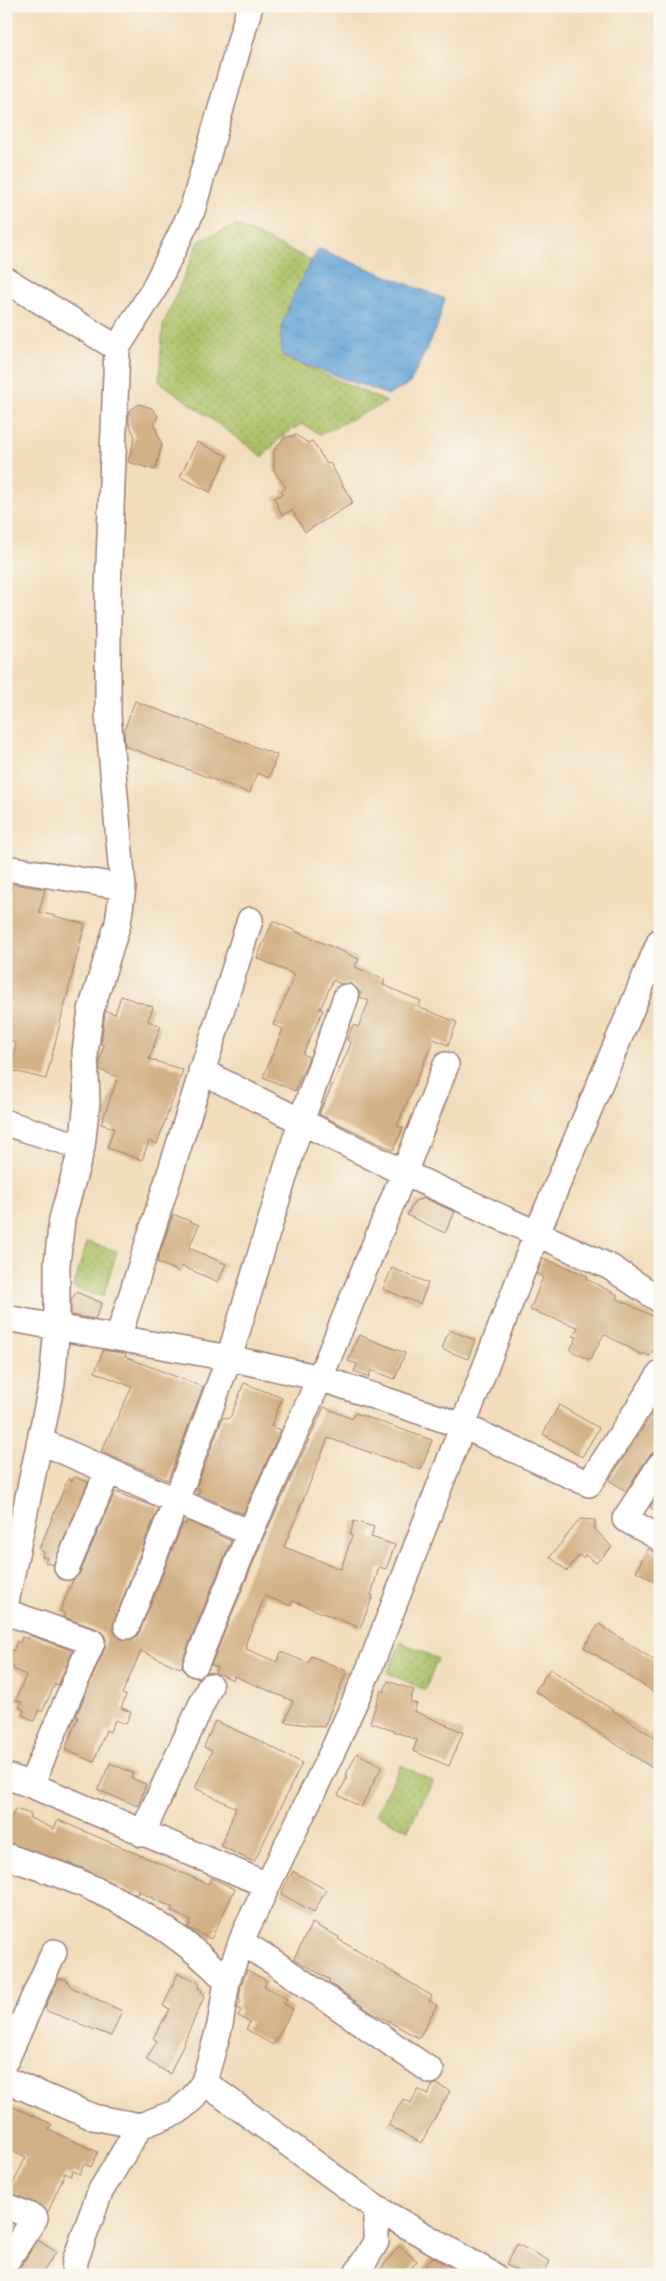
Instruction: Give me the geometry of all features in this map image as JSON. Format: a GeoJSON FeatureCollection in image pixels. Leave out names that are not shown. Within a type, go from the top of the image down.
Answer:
{"type":"FeatureCollection","features":[{"type":"Feature","properties":{"kind":"street"},"geometry":{"type":"LineString","coordinates":[[6,1602],[52,1383],[57,1327],[57,1264],[62,1219],[82,1147],[87,1102],[85,1052],[91,1010],[118,923],[123,887],[108,715],[108,590],[117,348],[153,291],[192,211],[250,6]]}},
{"type":"Feature","properties":{"kind":"street"},"geometry":{"type":"LineString","coordinates":[[6,280],[117,348]]}},
{"type":"Feature","properties":{"kind":"street"},"geometry":{"type":"LineString","coordinates":[[6,868],[123,887]]}},
{"type":"Feature","properties":{"kind":"street"},"geometry":{"type":"LineString","coordinates":[[118,1338],[250,920]]}},
{"type":"Feature","properties":{"kind":"street"},"geometry":{"type":"LineString","coordinates":[[6,2080],[93,2117],[140,2126],[177,2112],[192,2099],[204,2082],[220,2024],[228,1981],[241,1942],[335,1746],[370,1667],[537,1233],[660,942]]}},
{"type":"Feature","properties":{"kind":"street"},"geometry":{"type":"LineString","coordinates":[[127,1626],[230,1358],[301,1121],[346,997]]}},
{"type":"Feature","properties":{"kind":"street"},"geometry":{"type":"LineString","coordinates":[[196,1664],[250,1533],[320,1378],[404,1174],[446,1065]]}},
{"type":"Feature","properties":{"kind":"street"},"geometry":{"type":"LineString","coordinates":[[201,1071],[404,1174],[610,1267],[660,1300]]}},
{"type":"Feature","properties":{"kind":"street"},"geometry":{"type":"LineString","coordinates":[[6,1124],[82,1147]]}},
{"type":"Feature","properties":{"kind":"street"},"geometry":{"type":"LineString","coordinates":[[6,1318],[230,1358],[320,1378],[464,1426],[589,1484],[660,1374]]}},
{"type":"Feature","properties":{"kind":"street"},"geometry":{"type":"LineString","coordinates":[[40,1442],[250,1533]]}},
{"type":"Feature","properties":{"kind":"street"},"geometry":{"type":"LineString","coordinates":[[660,1465],[625,1519],[660,1538]]}},
{"type":"Feature","properties":{"kind":"street"},"geometry":{"type":"LineString","coordinates":[[67,1567],[108,1471]]}},
{"type":"Feature","properties":{"kind":"street"},"geometry":{"type":"LineString","coordinates":[[6,1612],[92,1642],[32,1785]]}},
{"type":"Feature","properties":{"kind":"street"},"geometry":{"type":"LineString","coordinates":[[142,1834],[210,1686]]}},
{"type":"Feature","properties":{"kind":"street"},"geometry":{"type":"LineString","coordinates":[[6,1776],[32,1785],[142,1834],[267,1885]]}},
{"type":"Feature","properties":{"kind":"street"},"geometry":{"type":"LineString","coordinates":[[6,1856],[95,1889],[148,1917],[209,1963],[228,1981]]}},
{"type":"Feature","properties":{"kind":"street"},"geometry":{"type":"LineString","coordinates":[[241,1942],[272,1961],[430,2071]]}},
{"type":"Feature","properties":{"kind":"street"},"geometry":{"type":"LineString","coordinates":[[6,2060],[54,1952]]}},
{"type":"Feature","properties":{"kind":"street"},"geometry":{"type":"LineString","coordinates":[[204,2082],[376,2208],[493,2275]]}},
{"type":"Feature","properties":{"kind":"street"},"geometry":{"type":"LineString","coordinates":[[74,2275],[75,2261],[100,2192],[140,2126]]}},
{"type":"Feature","properties":{"kind":"street"},"geometry":{"type":"LineString","coordinates":[[6,2206],[35,2218],[6,2262]]}},
{"type":"Feature","properties":{"kind":"street"},"geometry":{"type":"LineString","coordinates":[[356,2275],[376,2242],[376,2208]]}},
{"type":"Feature","properties":{"kind":"green space"},"geometry":{"type":"Polygon","coordinates":[[[236,225],[311,260],[282,325],[283,356],[387,402],[320,434],[301,424],[280,438],[263,457],[159,381],[163,325],[199,241],[236,225]]]}},
{"type":"Feature","properties":{"kind":"green space"},"geometry":{"type":"Polygon","coordinates":[[[87,1242],[117,1251],[103,1297],[73,1288],[87,1242]]]}},
{"type":"Feature","properties":{"kind":"green space"},"geometry":{"type":"Polygon","coordinates":[[[401,1642],[438,1659],[425,1690],[387,1673],[401,1642]]]}},
{"type":"Feature","properties":{"kind":"green space"},"geometry":{"type":"Polygon","coordinates":[[[401,1765],[433,1781],[408,1830],[376,1814],[401,1765]]]}},
{"type":"Feature","properties":{"kind":"water"},"geometry":{"type":"Polygon","coordinates":[[[319,249],[445,299],[436,330],[410,383],[389,395],[283,357],[281,345],[282,326],[304,275],[319,249]]]}},
{"type":"Feature","properties":{"kind":"building"},"geometry":{"type":"Polygon","coordinates":[[[139,404],[152,408],[158,416],[154,424],[162,445],[155,470],[128,462],[135,437],[129,424],[129,411],[139,404]]]}},
{"type":"Feature","properties":{"kind":"building"},"geometry":{"type":"Polygon","coordinates":[[[296,435],[308,443],[312,441],[327,464],[330,463],[353,503],[305,532],[292,510],[282,515],[274,498],[283,494],[281,491],[286,488],[274,470],[274,451],[284,438],[296,435]]]}},
{"type":"Feature","properties":{"kind":"building"},"geometry":{"type":"Polygon","coordinates":[[[197,442],[227,456],[210,492],[180,477],[197,442]]]}},
{"type":"Feature","properties":{"kind":"building"},"geometry":{"type":"Polygon","coordinates":[[[135,701],[277,755],[269,778],[257,773],[250,793],[125,746],[124,730],[135,701]]]}},
{"type":"Feature","properties":{"kind":"building"},"geometry":{"type":"Polygon","coordinates":[[[12,884],[45,889],[39,912],[85,924],[46,1079],[10,1070],[16,1043],[6,1040],[6,912],[12,884]]]}},
{"type":"Feature","properties":{"kind":"building"},"geometry":{"type":"Polygon","coordinates":[[[273,921],[359,959],[355,967],[385,980],[383,985],[421,1001],[418,1007],[457,1022],[448,1045],[434,1039],[397,1126],[403,1128],[393,1150],[319,1114],[348,1051],[351,1042],[347,1040],[353,1025],[358,1027],[369,1001],[360,997],[361,993],[351,984],[341,984],[333,980],[320,1009],[323,1010],[303,1054],[309,1057],[295,1091],[263,1077],[283,1029],[273,1025],[295,975],[257,958],[273,921]]]}},
{"type":"Feature","properties":{"kind":"building"},"geometry":{"type":"Polygon","coordinates":[[[121,996],[153,1007],[148,1021],[161,1026],[149,1059],[183,1070],[157,1144],[149,1141],[142,1160],[107,1148],[114,1128],[101,1124],[118,1077],[100,1070],[100,1058],[104,1045],[101,1044],[105,1013],[106,1011],[115,1014],[121,996]]]}},
{"type":"Feature","properties":{"kind":"building"},"geometry":{"type":"Polygon","coordinates":[[[424,1198],[455,1212],[445,1233],[407,1215],[415,1201],[424,1198]]]}},
{"type":"Feature","properties":{"kind":"building"},"geometry":{"type":"Polygon","coordinates":[[[173,1214],[199,1225],[189,1248],[226,1264],[218,1282],[182,1266],[179,1272],[157,1262],[173,1214]]]}},
{"type":"Feature","properties":{"kind":"building"},"geometry":{"type":"Polygon","coordinates":[[[543,1258],[588,1276],[586,1279],[618,1295],[616,1298],[660,1320],[660,1341],[649,1356],[644,1353],[642,1355],[604,1334],[590,1360],[570,1350],[577,1337],[573,1336],[578,1327],[530,1310],[543,1277],[537,1274],[543,1258]]]}},
{"type":"Feature","properties":{"kind":"building"},"geometry":{"type":"Polygon","coordinates":[[[392,1268],[428,1283],[420,1304],[383,1289],[392,1268]]]}},
{"type":"Feature","properties":{"kind":"building"},"geometry":{"type":"Polygon","coordinates":[[[76,1292],[102,1303],[95,1319],[71,1315],[71,1301],[76,1292]]]}},
{"type":"Feature","properties":{"kind":"building"},"geometry":{"type":"Polygon","coordinates":[[[449,1330],[475,1340],[468,1359],[442,1349],[449,1330]]]}},
{"type":"Feature","properties":{"kind":"building"},"geometry":{"type":"Polygon","coordinates":[[[359,1335],[405,1353],[395,1379],[371,1370],[369,1377],[354,1371],[357,1364],[348,1361],[359,1335]]]}},
{"type":"Feature","properties":{"kind":"building"},"geometry":{"type":"Polygon","coordinates":[[[103,1350],[126,1354],[125,1357],[203,1387],[168,1480],[101,1452],[132,1387],[95,1372],[103,1350]]]}},
{"type":"Feature","properties":{"kind":"building"},"geometry":{"type":"Polygon","coordinates":[[[244,1383],[282,1398],[271,1426],[281,1430],[243,1514],[198,1494],[200,1489],[196,1488],[223,1417],[228,1419],[231,1416],[244,1383]]]}},
{"type":"Feature","properties":{"kind":"building"},"geometry":{"type":"Polygon","coordinates":[[[660,1402],[660,1451],[653,1452],[648,1457],[626,1491],[609,1480],[660,1402]]]}},
{"type":"Feature","properties":{"kind":"building"},"geometry":{"type":"Polygon","coordinates":[[[559,1405],[599,1428],[582,1457],[543,1434],[559,1405]]]}},
{"type":"Feature","properties":{"kind":"building"},"geometry":{"type":"Polygon","coordinates":[[[324,1407],[352,1419],[355,1413],[432,1440],[421,1470],[328,1438],[284,1547],[341,1569],[352,1536],[350,1535],[354,1521],[374,1527],[371,1537],[395,1545],[386,1569],[379,1567],[371,1595],[373,1596],[360,1628],[293,1601],[291,1606],[265,1596],[245,1645],[247,1646],[246,1649],[277,1662],[281,1652],[308,1663],[311,1656],[347,1671],[324,1727],[285,1722],[293,1701],[234,1676],[233,1680],[215,1672],[217,1667],[211,1665],[263,1539],[324,1407]]]}},
{"type":"Feature","properties":{"kind":"building"},"geometry":{"type":"Polygon","coordinates":[[[74,1477],[88,1482],[53,1565],[45,1562],[47,1558],[42,1557],[44,1552],[39,1550],[68,1479],[72,1481],[74,1477]]]}},
{"type":"Feature","properties":{"kind":"building"},"geometry":{"type":"Polygon","coordinates":[[[115,1492],[158,1508],[114,1621],[113,1629],[121,1639],[130,1640],[136,1637],[140,1631],[183,1523],[186,1525],[187,1521],[231,1541],[183,1659],[182,1666],[180,1668],[141,1651],[122,1694],[126,1695],[121,1708],[131,1712],[126,1724],[115,1720],[110,1732],[106,1730],[94,1762],[65,1750],[78,1717],[76,1716],[105,1648],[106,1639],[103,1633],[97,1629],[64,1617],[65,1613],[60,1611],[73,1580],[80,1573],[115,1492]]]}},
{"type":"Feature","properties":{"kind":"building"},"geometry":{"type":"Polygon","coordinates":[[[660,1492],[660,1514],[650,1507],[660,1492]]]}},
{"type":"Feature","properties":{"kind":"building"},"geometry":{"type":"Polygon","coordinates":[[[580,1519],[595,1520],[595,1529],[612,1547],[596,1563],[585,1555],[583,1558],[579,1555],[567,1571],[550,1557],[580,1519]]]}},
{"type":"Feature","properties":{"kind":"building"},"geometry":{"type":"Polygon","coordinates":[[[648,1549],[660,1555],[660,1584],[636,1571],[648,1549]]]}},
{"type":"Feature","properties":{"kind":"building"},"geometry":{"type":"Polygon","coordinates":[[[599,1624],[660,1664],[660,1696],[584,1647],[599,1624]]]}},
{"type":"Feature","properties":{"kind":"building"},"geometry":{"type":"Polygon","coordinates":[[[29,1635],[73,1651],[58,1685],[55,1684],[42,1712],[39,1710],[34,1721],[22,1715],[24,1710],[19,1707],[22,1702],[16,1700],[26,1675],[13,1669],[14,1666],[6,1663],[10,1649],[13,1651],[17,1641],[20,1643],[22,1637],[27,1639],[29,1635]]]}},
{"type":"Feature","properties":{"kind":"building"},"geometry":{"type":"Polygon","coordinates":[[[550,1669],[660,1741],[660,1773],[535,1691],[550,1669]]]}},
{"type":"Feature","properties":{"kind":"building"},"geometry":{"type":"Polygon","coordinates":[[[388,1681],[414,1690],[410,1701],[417,1704],[414,1711],[463,1732],[449,1766],[413,1751],[417,1740],[370,1722],[381,1690],[384,1692],[388,1681]]]}},
{"type":"Feature","properties":{"kind":"building"},"geometry":{"type":"Polygon","coordinates":[[[215,1721],[260,1741],[302,1763],[254,1862],[221,1846],[236,1808],[195,1788],[212,1751],[204,1747],[215,1721]]]}},
{"type":"Feature","properties":{"kind":"building"},"geometry":{"type":"Polygon","coordinates":[[[357,1753],[382,1766],[361,1807],[338,1795],[357,1753]]]}},
{"type":"Feature","properties":{"kind":"building"},"geometry":{"type":"Polygon","coordinates":[[[110,1763],[133,1773],[131,1778],[146,1784],[138,1806],[98,1790],[110,1763]]]}},
{"type":"Feature","properties":{"kind":"building"},"geometry":{"type":"Polygon","coordinates":[[[15,1809],[31,1814],[30,1818],[54,1829],[58,1820],[208,1884],[211,1878],[235,1889],[211,1939],[188,1928],[191,1921],[171,1911],[173,1908],[138,1891],[137,1895],[80,1867],[6,1842],[6,1829],[15,1809]]]}},
{"type":"Feature","properties":{"kind":"building"},"geometry":{"type":"Polygon","coordinates":[[[293,1871],[326,1890],[314,1912],[281,1894],[293,1871]]]}},
{"type":"Feature","properties":{"kind":"building"},"geometry":{"type":"Polygon","coordinates":[[[312,1923],[339,1937],[338,1939],[432,1996],[429,2001],[437,2005],[419,2038],[371,2012],[328,1982],[330,1980],[294,1958],[312,1923]]]}},
{"type":"Feature","properties":{"kind":"building"},"geometry":{"type":"Polygon","coordinates":[[[247,1970],[267,1981],[264,1986],[287,1999],[284,2004],[293,2009],[273,2045],[246,2029],[250,2022],[238,2016],[241,2010],[237,2008],[241,2001],[239,2000],[241,1985],[247,1970]]]}},
{"type":"Feature","properties":{"kind":"building"},"geometry":{"type":"Polygon","coordinates":[[[178,1973],[200,1983],[198,1988],[205,1995],[170,2074],[146,2060],[157,2041],[153,2038],[170,2009],[163,2006],[178,1973]]]}},
{"type":"Feature","properties":{"kind":"building"},"geometry":{"type":"Polygon","coordinates":[[[58,1979],[66,1979],[71,1987],[122,2011],[111,2036],[47,2011],[45,2008],[58,1979]]]}},
{"type":"Feature","properties":{"kind":"building"},"geometry":{"type":"Polygon","coordinates":[[[437,2084],[450,2091],[421,2143],[388,2125],[403,2099],[411,2103],[418,2089],[428,2095],[433,2085],[437,2084]]]}},
{"type":"Feature","properties":{"kind":"building"},"geometry":{"type":"Polygon","coordinates":[[[6,2104],[52,2124],[49,2130],[98,2152],[91,2167],[84,2164],[80,2174],[73,2171],[71,2176],[65,2173],[48,2212],[40,2205],[9,2192],[26,2157],[6,2147],[6,2104]]]}},
{"type":"Feature","properties":{"kind":"building"},"geometry":{"type":"Polygon","coordinates":[[[38,2240],[56,2252],[41,2275],[12,2275],[18,2270],[38,2240]]]}},
{"type":"Feature","properties":{"kind":"building"},"geometry":{"type":"Polygon","coordinates":[[[517,2244],[550,2261],[543,2275],[525,2275],[506,2265],[517,2244]]]}},
{"type":"Feature","properties":{"kind":"building"},"geometry":{"type":"Polygon","coordinates":[[[399,2246],[417,2261],[406,2275],[376,2275],[399,2246]]]}},
{"type":"Feature","properties":{"kind":"building"},"geometry":{"type":"Polygon","coordinates":[[[432,2257],[457,2271],[462,2275],[418,2275],[432,2257]]]}}]}
